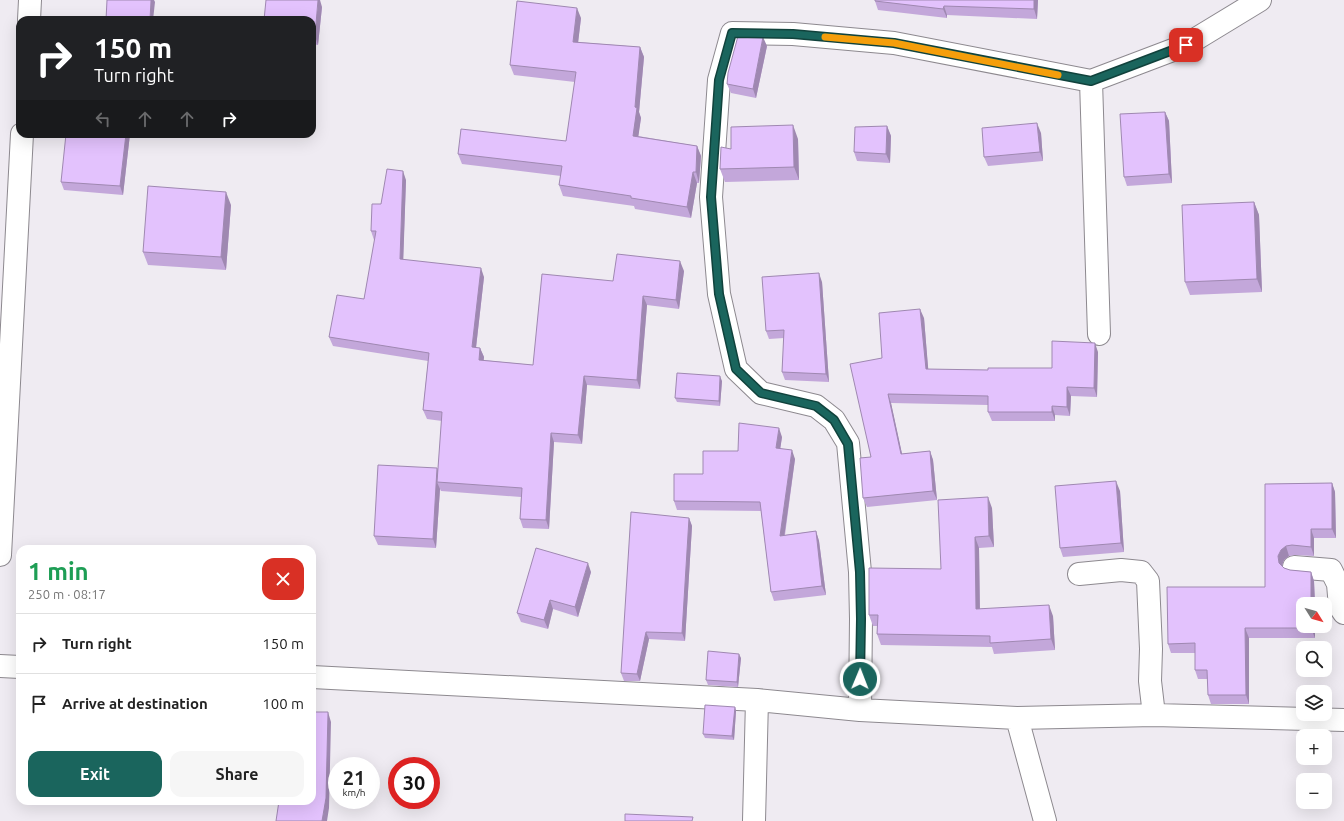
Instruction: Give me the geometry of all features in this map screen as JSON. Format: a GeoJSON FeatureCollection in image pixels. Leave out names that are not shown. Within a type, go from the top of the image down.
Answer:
{"type":"FeatureCollection","features":[{"type":"Feature","properties":{"kind":"street"},"geometry":{"type":"LineString","coordinates":[[29,16],[30,0]]}},
{"type":"Feature","properties":{"kind":"street"},"geometry":{"type":"LineString","coordinates":[[860,710],[860,572],[848,444],[834,420],[816,406],[761,393],[736,369],[719,294],[711,197],[719,80],[732,33],[793,34],[894,43],[1091,81],[1186,45],[1260,0]]}},
{"type":"Feature","properties":{"kind":"street"},"geometry":{"type":"LineString","coordinates":[[1091,81],[1099,334]]}},
{"type":"Feature","properties":{"kind":"street"},"geometry":{"type":"LineString","coordinates":[[0,555],[22,138]]}},
{"type":"Feature","properties":{"kind":"street"},"geometry":{"type":"LineString","coordinates":[[1294,567],[1331,570],[1338,584],[1340,608],[1344,613]]}},
{"type":"Feature","properties":{"kind":"street"},"geometry":{"type":"LineString","coordinates":[[1079,574],[1121,570],[1141,572],[1148,581],[1151,649],[1150,681],[1154,715]]}},
{"type":"Feature","properties":{"kind":"street"},"geometry":{"type":"LineString","coordinates":[[0,666],[16,667]]}},
{"type":"Feature","properties":{"kind":"street"},"geometry":{"type":"LineString","coordinates":[[316,677],[757,700],[860,710],[1017,718],[1154,715],[1344,720]]}},
{"type":"Feature","properties":{"kind":"street"},"geometry":{"type":"LineString","coordinates":[[754,821],[757,700]]}},
{"type":"Feature","properties":{"kind":"street"},"geometry":{"type":"LineString","coordinates":[[1017,718],[1045,821]]}},
{"type":"Feature","properties":{"kind":"building"},"geometry":{"type":"Polygon","coordinates":[[[107,0],[151,0],[150,16],[106,16],[107,0]]]}},
{"type":"Feature","properties":{"kind":"building"},"geometry":{"type":"Polygon","coordinates":[[[266,0],[318,0],[316,24],[316,16],[264,16],[266,0]]]}},
{"type":"Feature","properties":{"kind":"building"},"geometry":{"type":"Polygon","coordinates":[[[875,0],[1034,0],[1034,9],[944,6],[943,9],[875,0]]]}},
{"type":"Feature","properties":{"kind":"building"},"geometry":{"type":"Polygon","coordinates":[[[517,1],[577,8],[573,42],[640,47],[635,107],[637,108],[633,136],[697,146],[696,172],[693,172],[687,207],[631,198],[631,196],[559,185],[562,166],[458,154],[461,129],[566,141],[576,72],[510,65],[517,1]]]}},
{"type":"Feature","properties":{"kind":"building"},"geometry":{"type":"Polygon","coordinates":[[[738,36],[763,37],[753,89],[727,84],[728,73],[738,36]]]}},
{"type":"Feature","properties":{"kind":"building"},"geometry":{"type":"Polygon","coordinates":[[[1165,112],[1169,174],[1124,177],[1120,114],[1165,112]]]}},
{"type":"Feature","properties":{"kind":"building"},"geometry":{"type":"Polygon","coordinates":[[[1037,123],[1040,152],[984,157],[982,128],[1037,123]]]}},
{"type":"Feature","properties":{"kind":"building"},"geometry":{"type":"Polygon","coordinates":[[[793,125],[794,167],[720,169],[721,147],[731,149],[731,127],[793,125]]]}},
{"type":"Feature","properties":{"kind":"building"},"geometry":{"type":"Polygon","coordinates":[[[887,126],[886,154],[854,152],[855,127],[887,126]]]}},
{"type":"Feature","properties":{"kind":"building"},"geometry":{"type":"Polygon","coordinates":[[[66,138],[126,138],[120,186],[61,182],[66,138]]]}},
{"type":"Feature","properties":{"kind":"building"},"geometry":{"type":"Polygon","coordinates":[[[387,169],[403,171],[400,259],[481,268],[472,347],[480,348],[479,360],[533,365],[542,274],[613,281],[617,254],[680,261],[676,300],[643,296],[637,380],[584,376],[578,435],[551,433],[546,520],[520,519],[522,488],[437,482],[442,412],[423,410],[429,353],[329,337],[337,295],[364,299],[376,231],[371,231],[372,204],[381,204],[387,169]]]}},
{"type":"Feature","properties":{"kind":"building"},"geometry":{"type":"Polygon","coordinates":[[[148,186],[226,192],[221,257],[143,252],[148,186]]]}},
{"type":"Feature","properties":{"kind":"building"},"geometry":{"type":"Polygon","coordinates":[[[1254,202],[1257,279],[1185,282],[1182,205],[1254,202]]]}},
{"type":"Feature","properties":{"kind":"building"},"geometry":{"type":"Polygon","coordinates":[[[819,273],[826,374],[782,372],[784,330],[766,331],[762,277],[819,273]]]}},
{"type":"Feature","properties":{"kind":"building"},"geometry":{"type":"Polygon","coordinates":[[[920,309],[926,369],[988,370],[988,368],[1052,368],[1052,341],[1095,343],[1094,388],[1067,387],[1067,407],[1052,406],[1052,412],[988,412],[988,396],[888,394],[901,454],[930,451],[933,491],[863,498],[860,458],[871,457],[850,364],[882,358],[879,313],[920,309]]]}},
{"type":"Feature","properties":{"kind":"building"},"geometry":{"type":"Polygon","coordinates":[[[677,373],[720,376],[719,401],[675,398],[677,373]]]}},
{"type":"Feature","properties":{"kind":"building"},"geometry":{"type":"Polygon","coordinates":[[[739,423],[779,428],[776,448],[792,450],[780,536],[816,531],[822,586],[771,592],[760,502],[674,501],[674,474],[703,474],[703,451],[738,451],[739,423]]]}},
{"type":"Feature","properties":{"kind":"building"},"geometry":{"type":"Polygon","coordinates":[[[378,465],[437,468],[433,539],[374,536],[378,465]]]}},
{"type":"Feature","properties":{"kind":"building"},"geometry":{"type":"Polygon","coordinates":[[[1116,481],[1121,543],[1060,548],[1055,486],[1116,481]]]}},
{"type":"Feature","properties":{"kind":"building"},"geometry":{"type":"Polygon","coordinates":[[[1332,483],[1332,529],[1311,529],[1311,547],[1292,545],[1286,546],[1281,550],[1278,556],[1279,563],[1284,568],[1311,572],[1311,597],[1296,597],[1296,628],[1245,628],[1246,695],[1208,695],[1207,670],[1195,670],[1195,643],[1168,644],[1167,587],[1265,587],[1265,484],[1332,483]]]}},
{"type":"Feature","properties":{"kind":"building"},"geometry":{"type":"Polygon","coordinates":[[[988,497],[989,536],[975,537],[976,609],[1049,605],[1051,639],[990,643],[990,636],[877,634],[878,615],[869,615],[869,568],[941,569],[938,500],[988,497]]]}},
{"type":"Feature","properties":{"kind":"building"},"geometry":{"type":"Polygon","coordinates":[[[631,512],[689,518],[682,633],[646,632],[637,674],[621,673],[631,512]]]}},
{"type":"Feature","properties":{"kind":"building"},"geometry":{"type":"Polygon","coordinates":[[[536,548],[588,563],[575,607],[550,600],[544,620],[517,613],[536,548]]]}},
{"type":"Feature","properties":{"kind":"building"},"geometry":{"type":"Polygon","coordinates":[[[708,651],[739,654],[737,682],[706,680],[708,651]]]}},
{"type":"Feature","properties":{"kind":"building"},"geometry":{"type":"Polygon","coordinates":[[[705,705],[735,707],[732,736],[703,734],[705,705]]]}},
{"type":"Feature","properties":{"kind":"building"},"geometry":{"type":"Polygon","coordinates":[[[316,712],[328,712],[326,798],[322,821],[276,821],[278,805],[316,805],[316,712]]]}},
{"type":"Feature","properties":{"kind":"building"},"geometry":{"type":"Polygon","coordinates":[[[625,814],[693,817],[692,821],[625,821],[625,814]]]}},
{"type":"Feature","properties":{"kind":"slow traffic"},"geometry":{"type":"LineString","coordinates":[[825,37],[894,43],[1058,75]]}},
{"type":"Feature","properties":{"kind":"route"},"geometry":{"type":"LineString","coordinates":[[860,679],[860,572],[848,444],[834,420],[816,406],[761,393],[736,369],[719,294],[711,197],[719,80],[732,33],[793,34],[894,43],[1091,81],[1186,45]]}}]}
